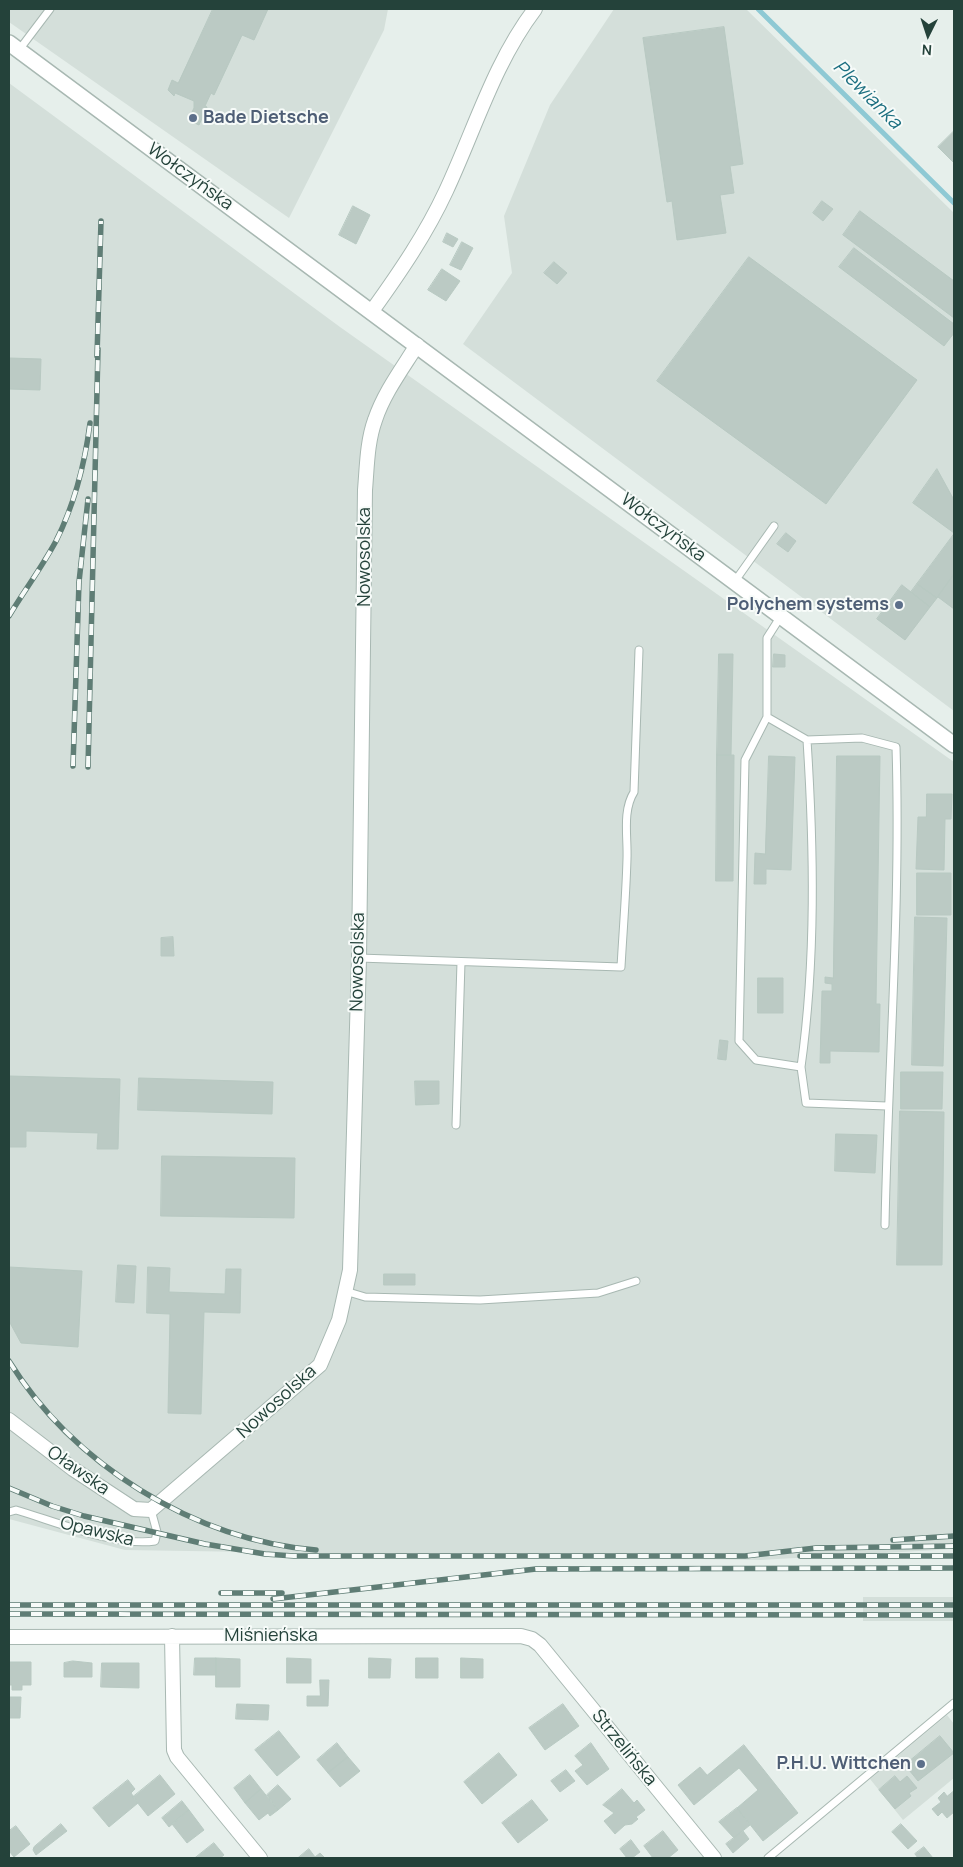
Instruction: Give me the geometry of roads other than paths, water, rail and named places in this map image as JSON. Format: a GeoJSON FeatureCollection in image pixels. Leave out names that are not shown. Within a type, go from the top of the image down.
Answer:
{"type":"FeatureCollection","features":[{"type":"Feature","properties":{"kind":"street"},"geometry":{"type":"LineString","coordinates":[[372,311],[416,248],[432,220],[503,60],[535,9]]}},
{"type":"Feature","properties":{"kind":"street","name":"Wołczyńska"},"geometry":{"type":"LineString","coordinates":[[14,46],[736,581],[954,745]]}},
{"type":"Feature","properties":{"kind":"street","name":"Nowosolska"},"geometry":{"type":"LineString","coordinates":[[152,1510],[320,1365],[339,1320],[350,1270],[359,958],[365,490],[368,454],[374,421],[379,408],[418,345]]}},
{"type":"Feature","properties":{"kind":"street","name":"Oławska"},"geometry":{"type":"LineString","coordinates":[[9,1420],[73,1469],[134,1509],[152,1510]]}},
{"type":"Feature","properties":{"kind":"street"},"geometry":{"type":"LineString","coordinates":[[172,1636],[174,1750],[260,1858]]}},
{"type":"Feature","properties":{"kind":"street","name":"Miśnieńska"},"geometry":{"type":"LineString","coordinates":[[9,1637],[521,1636],[532,1639]]}},
{"type":"Feature","properties":{"kind":"street","name":"Strzelińska"},"geometry":{"type":"LineString","coordinates":[[532,1639],[540,1645],[714,1858]]}},
{"type":"Feature","properties":{"kind":"lane"},"geometry":{"type":"LineString","coordinates":[[14,46],[50,9]]}},
{"type":"Feature","properties":{"kind":"lane"},"geometry":{"type":"LineString","coordinates":[[736,581],[774,526]]}},
{"type":"Feature","properties":{"kind":"lane"},"geometry":{"type":"LineString","coordinates":[[781,615],[768,638],[767,717],[745,760],[739,1042],[756,1060],[801,1067]]}},
{"type":"Feature","properties":{"kind":"lane"},"geometry":{"type":"LineString","coordinates":[[359,958],[622,967],[627,818],[628,801],[634,792],[639,650]]}},
{"type":"Feature","properties":{"kind":"lane"},"geometry":{"type":"LineString","coordinates":[[767,717],[807,740],[862,738],[896,747],[898,818],[894,1004],[887,1106],[885,1225]]}},
{"type":"Feature","properties":{"kind":"lane"},"geometry":{"type":"LineString","coordinates":[[807,740],[813,836],[809,1010],[801,1067],[806,1103],[887,1106]]}},
{"type":"Feature","properties":{"kind":"lane"},"geometry":{"type":"LineString","coordinates":[[456,1125],[460,962]]}},
{"type":"Feature","properties":{"kind":"lane"},"geometry":{"type":"LineString","coordinates":[[345,1291],[365,1297],[480,1300],[598,1293],[636,1281]]}},
{"type":"Feature","properties":{"kind":"lane","name":"Opawska"},"geometry":{"type":"LineString","coordinates":[[9,1512],[16,1510],[96,1534],[139,1544],[155,1541],[157,1532],[152,1510]]}},
{"type":"Feature","properties":{"kind":"lane"},"geometry":{"type":"LineString","coordinates":[[768,1858],[954,1703]]}},
{"type":"Feature","properties":{"kind":"waterway","name":"Plewianka"},"geometry":{"type":"LineString","coordinates":[[758,9],[954,203]]}},
{"type":"Feature","properties":{"kind":"railway"},"geometry":{"type":"LineString","coordinates":[[97,356],[101,221]]}},
{"type":"Feature","properties":{"kind":"railway"},"geometry":{"type":"LineString","coordinates":[[88,767],[98,349]]}},
{"type":"Feature","properties":{"kind":"railway"},"geometry":{"type":"LineString","coordinates":[[9,616],[56,541],[68,513],[78,484],[90,423]]}},
{"type":"Feature","properties":{"kind":"railway"},"geometry":{"type":"LineString","coordinates":[[73,766],[79,582],[88,499]]}},
{"type":"Feature","properties":{"kind":"railway"},"geometry":{"type":"LineString","coordinates":[[9,1361],[36,1398],[67,1433],[102,1463],[141,1490],[182,1513],[226,1531],[270,1543],[316,1550]]}},
{"type":"Feature","properties":{"kind":"railway"},"geometry":{"type":"LineString","coordinates":[[9,1488],[52,1506],[84,1516],[205,1544],[265,1554],[294,1556],[745,1556],[816,1548],[954,1546]]}},
{"type":"Feature","properties":{"kind":"railway"},"geometry":{"type":"LineString","coordinates":[[893,1540],[954,1536]]}},
{"type":"Feature","properties":{"kind":"railway"},"geometry":{"type":"LineString","coordinates":[[800,1556],[954,1556]]}},
{"type":"Feature","properties":{"kind":"railway"},"geometry":{"type":"LineString","coordinates":[[273,1599],[536,1569],[954,1568]]}},
{"type":"Feature","properties":{"kind":"railway"},"geometry":{"type":"LineString","coordinates":[[221,1593],[282,1593]]}},
{"type":"Feature","properties":{"kind":"railway"},"geometry":{"type":"LineString","coordinates":[[9,1605],[954,1605]]}},
{"type":"Feature","properties":{"kind":"railway"},"geometry":{"type":"LineString","coordinates":[[9,1614],[954,1615]]}},
{"type":"Feature","properties":{"kind":"place","name":"Bade Dietsche"},"geometry":{"type":"Point","coordinates":[193,118]}},
{"type":"Feature","properties":{"kind":"place","name":"Polychem systems"},"geometry":{"type":"Point","coordinates":[899,605]}},
{"type":"Feature","properties":{"kind":"place","name":"P.H.U. Wittchen"},"geometry":{"type":"Point","coordinates":[921,1764]}}]}
